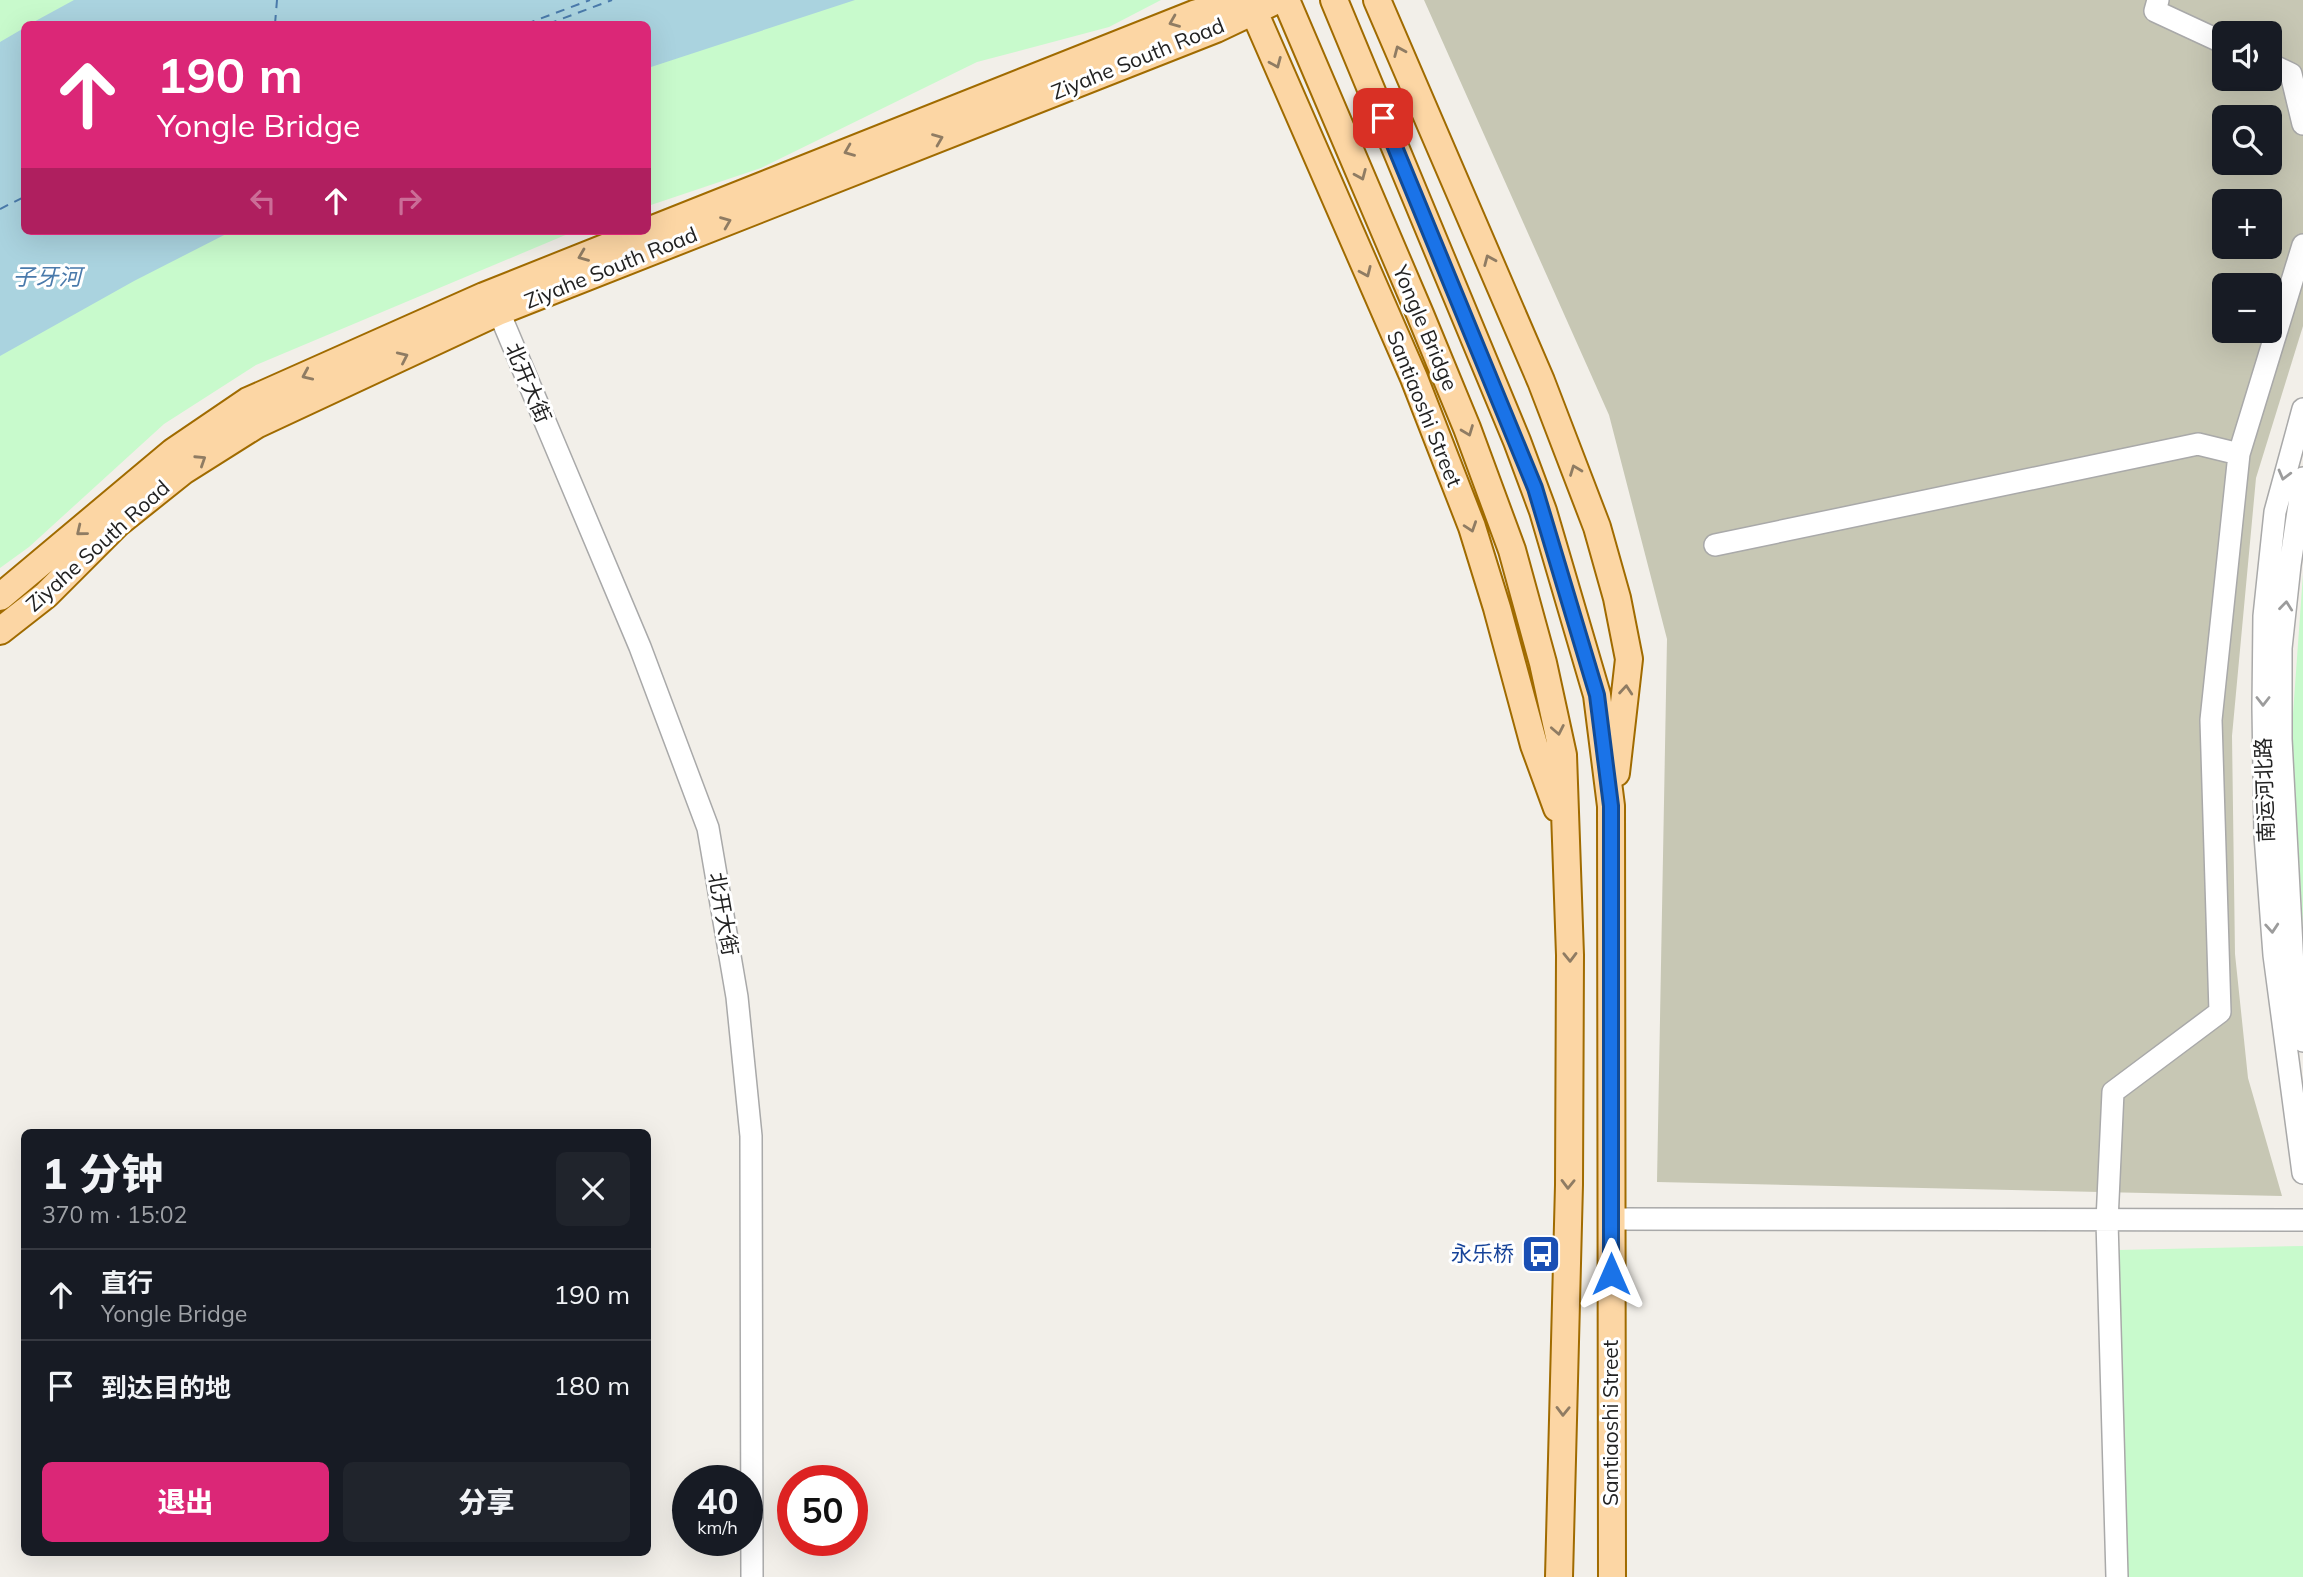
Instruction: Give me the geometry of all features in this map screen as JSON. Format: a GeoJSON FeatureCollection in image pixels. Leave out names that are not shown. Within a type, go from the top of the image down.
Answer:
{"type":"FeatureCollection","features":[{"type":"Feature","properties":{"kind":"main road","name":"Yongle Bridge"},"geometry":{"type":"LineString","coordinates":[[1286,0],[1467,428],[1512,550],[1543,663]]}},
{"type":"Feature","properties":{"kind":"main road","name":"Yongle Bridge"},"geometry":{"type":"LineString","coordinates":[[1334,0],[1517,441],[1543,511],[1587,658]]}},
{"type":"Feature","properties":{"kind":"main road","name":"Santiaoshi Street"},"geometry":{"type":"LineString","coordinates":[[1377,0],[1541,381],[1600,538],[1617,598],[1629,659],[1611,806],[1612,1577]]}},
{"type":"Feature","properties":{"kind":"main road","name":"Santiaoshi Street"},"geometry":{"type":"LineString","coordinates":[[1255,3],[1414,378],[1467,514],[1497,608],[1534,745],[1566,831]]}},
{"type":"Feature","properties":{"kind":"main road","name":"Ziyahe South Road"},"geometry":{"type":"LineString","coordinates":[[651,229],[1194,14],[1255,3]]}},
{"type":"Feature","properties":{"kind":"main road","name":"Ziyahe South Road"},"geometry":{"type":"LineString","coordinates":[[0,597],[173,452],[248,401],[494,303],[1216,29],[1255,3]]}},
{"type":"Feature","properties":{"kind":"main road","name":"Ziyahe South Road"},"geometry":{"type":"LineString","coordinates":[[0,631],[46,596],[118,523],[184,471],[256,425],[494,303],[638,235]]}},
{"type":"Feature","properties":{"kind":"main road","name":"Santiaoshi Street"},"geometry":{"type":"LineString","coordinates":[[1587,658],[1597,695],[1611,806]]}},
{"type":"Feature","properties":{"kind":"main road","name":"Santiaoshi Street"},"geometry":{"type":"LineString","coordinates":[[1543,663],[1563,755],[1570,955],[1569,1172],[1559,1577]]}},
{"type":"Feature","properties":{"kind":"street"},"geometry":{"type":"LineString","coordinates":[[2158,0],[2155,11],[2212,37]]}},
{"type":"Feature","properties":{"kind":"street"},"geometry":{"type":"LineString","coordinates":[[2282,70],[2291,74],[2303,124]]}},
{"type":"Feature","properties":{"kind":"street"},"geometry":{"type":"LineString","coordinates":[[2117,1577],[2107,1221],[2113,1092],[2220,1012],[2211,720],[2239,454],[2303,245]]}},
{"type":"Feature","properties":{"kind":"street","name":"北开大街"},"geometry":{"type":"LineString","coordinates":[[494,303],[640,647],[708,828],[737,997],[751,1136],[752,1577]]}},
{"type":"Feature","properties":{"kind":"street","name":"南运河北路"},"geometry":{"type":"LineString","coordinates":[[2303,410],[2275,512],[2264,616],[2263,707],[2265,835],[2274,955],[2303,1173]]}},
{"type":"Feature","properties":{"kind":"street"},"geometry":{"type":"LineString","coordinates":[[1715,545],[2199,443],[2239,454]]}},
{"type":"Feature","properties":{"kind":"street","name":"南运河北路"},"geometry":{"type":"LineString","coordinates":[[2303,478],[2281,648],[2281,739],[2293,966],[2303,1041]]}},
{"type":"Feature","properties":{"kind":"street"},"geometry":{"type":"LineString","coordinates":[[1610,1219],[2303,1220]]}},
{"type":"Feature","properties":{"kind":"shaded area"},"geometry":{"type":"Polygon","coordinates":[[[1424,0],[2303,0],[2303,326],[2256,478],[2232,736],[2235,954],[2248,1078],[2282,1196],[1657,1182],[1667,639],[1609,415],[1424,0]]]}},
{"type":"Feature","properties":{"kind":"green space"},"geometry":{"type":"Polygon","coordinates":[[[0,0],[1161,0],[1109,27],[977,62],[761,168],[651,205],[651,21],[21,21],[21,235],[565,235],[256,365],[164,424],[29,547],[0,568],[0,0]]]}},
{"type":"Feature","properties":{"kind":"green space"},"geometry":{"type":"Polygon","coordinates":[[[2303,574],[2303,929],[2292,728],[2303,574]]]}},
{"type":"Feature","properties":{"kind":"green space"},"geometry":{"type":"Polygon","coordinates":[[[2303,1246],[2303,1577],[2125,1577],[2118,1250],[2303,1246]]]}},
{"type":"Feature","properties":{"kind":"water"},"geometry":{"type":"Polygon","coordinates":[[[74,0],[855,0],[651,67],[651,21],[36,21],[74,0]]]}},
{"type":"Feature","properties":{"kind":"water","name":"子牙河"},"geometry":{"type":"Polygon","coordinates":[[[21,30],[21,235],[224,235],[134,281],[0,356],[0,42],[21,30]]]}},
{"type":"Feature","properties":{"kind":"ferry route"},"geometry":{"type":"LineString","coordinates":[[275,21],[277,0]]}},
{"type":"Feature","properties":{"kind":"ferry route"},"geometry":{"type":"LineString","coordinates":[[534,21],[590,0]]}},
{"type":"Feature","properties":{"kind":"ferry route"},"geometry":{"type":"LineString","coordinates":[[556,21],[612,0]]}},
{"type":"Feature","properties":{"kind":"ferry route"},"geometry":{"type":"LineString","coordinates":[[0,209],[21,198]]}},
{"type":"Feature","properties":{"kind":"place","name":"永乐桥"},"geometry":{"type":"Point","coordinates":[1541,1254]}},
{"type":"Feature","properties":{"kind":"route"},"geometry":{"type":"LineString","coordinates":[[1383,118],[1535,488],[1597,695],[1611,806],[1611,1274]]}}]}
